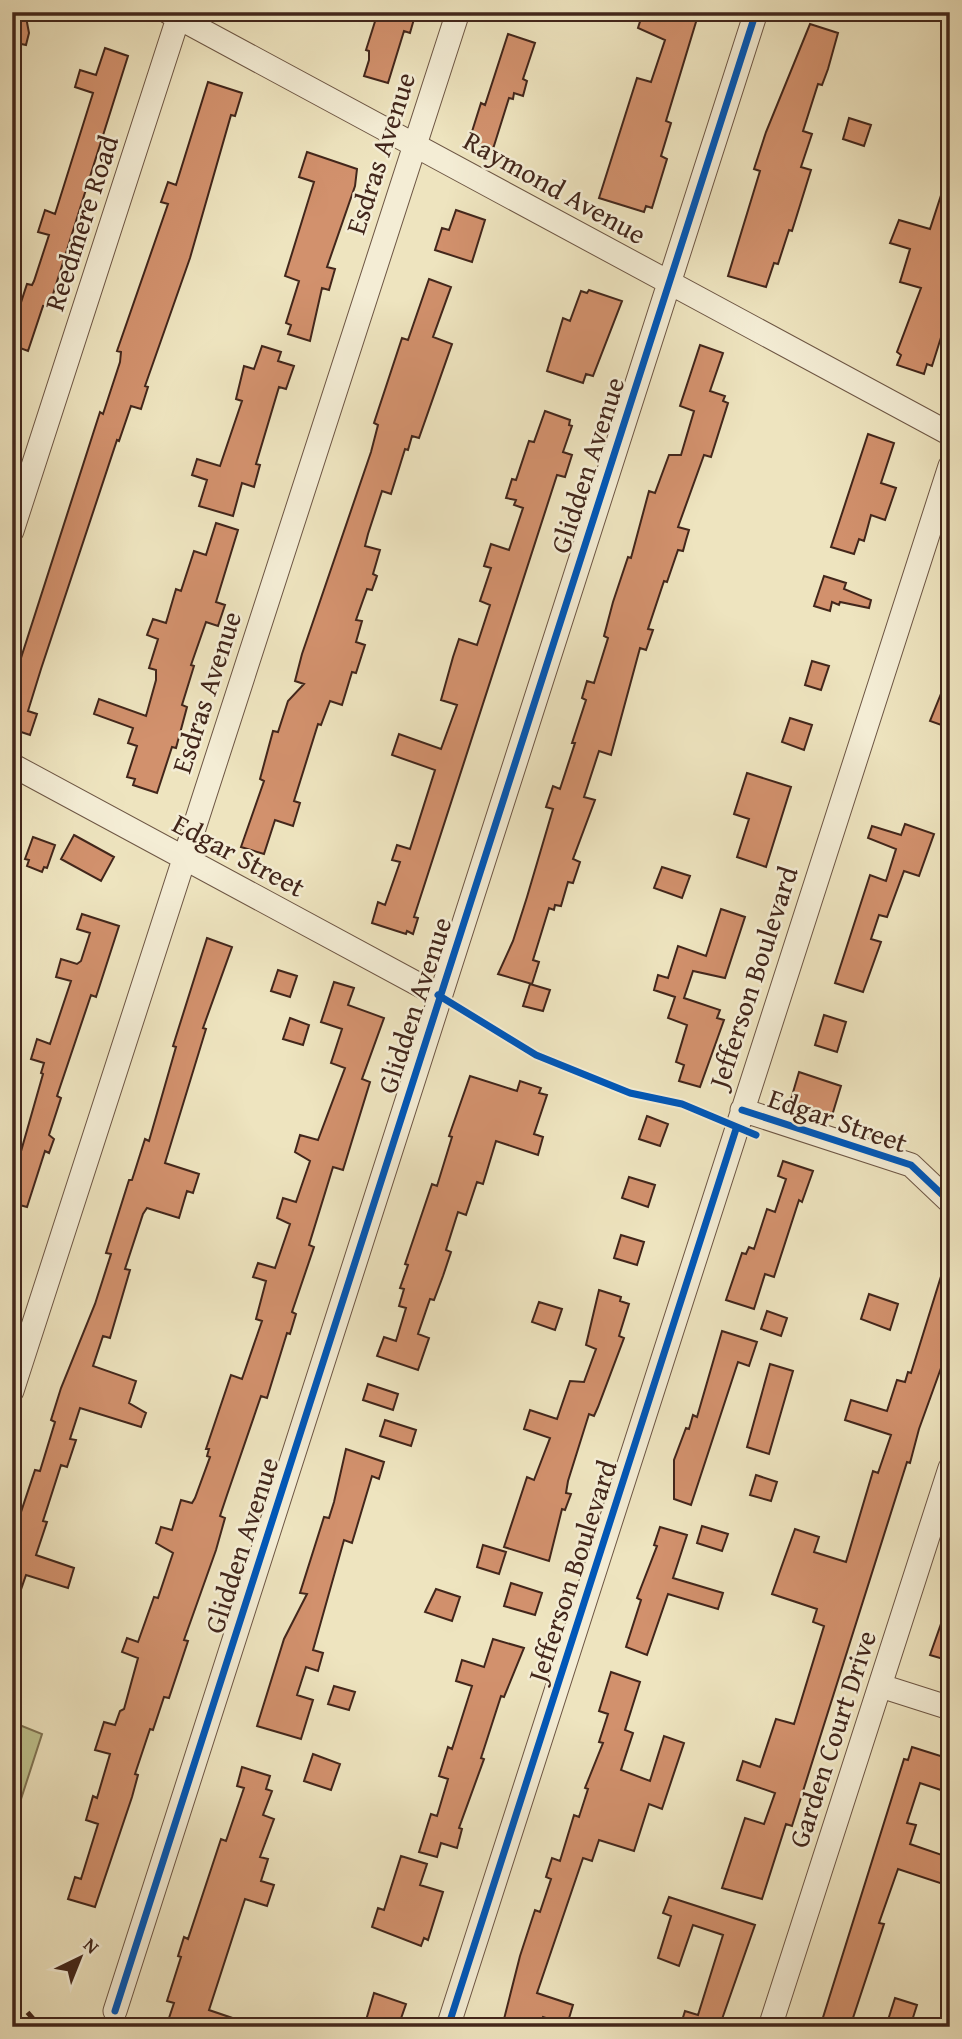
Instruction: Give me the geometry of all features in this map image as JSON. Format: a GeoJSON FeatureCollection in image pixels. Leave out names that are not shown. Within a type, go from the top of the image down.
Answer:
{"type":"FeatureCollection","features":[{"type":"Feature","properties":{"kind":"street","name":"Esdras Avenue"},"geometry":{"type":"LineString","coordinates":[[12,1391],[458,12]]}},
{"type":"Feature","properties":{"kind":"street","name":"Glidden Avenue"},"geometry":{"type":"LineString","coordinates":[[115,2011],[756,12]]}},
{"type":"Feature","properties":{"kind":"street","name":"Raymond Avenue"},"geometry":{"type":"LineString","coordinates":[[176,14],[667,283],[950,434]]}},
{"type":"Feature","properties":{"kind":"street","name":"Reedmere Road"},"geometry":{"type":"LineString","coordinates":[[12,531],[176,14]]}},
{"type":"Feature","properties":{"kind":"street","name":"Jefferson Boulevard"},"geometry":{"type":"LineString","coordinates":[[448,2027],[950,466]]}},
{"type":"Feature","properties":{"kind":"street","name":"Edgar Street"},"geometry":{"type":"LineString","coordinates":[[12,765],[183,860],[439,995]]}},
{"type":"Feature","properties":{"kind":"street","name":"Edgar Street"},"geometry":{"type":"LineString","coordinates":[[742,1110],[911,1165],[950,1202]]}},
{"type":"Feature","properties":{"kind":"street","name":"Garden Court Drive"},"geometry":{"type":"LineString","coordinates":[[770,2027],[950,1468]]}},
{"type":"Feature","properties":{"kind":"street"},"geometry":{"type":"LineString","coordinates":[[881,1686],[950,1708]]}},
{"type":"Feature","properties":{"kind":"green space"},"geometry":{"type":"Polygon","coordinates":[[[12,1722],[42,1734],[12,1827],[12,1722]]]}},
{"type":"Feature","properties":{"kind":"building"},"geometry":{"type":"Polygon","coordinates":[[[12,12],[26,17],[29,33],[26,45],[12,42],[12,12]]]}},
{"type":"Feature","properties":{"kind":"building"},"geometry":{"type":"Polygon","coordinates":[[[378,12],[416,12],[410,33],[404,31],[388,83],[364,76],[369,60],[369,51],[366,50],[378,12]]]}},
{"type":"Feature","properties":{"kind":"building"},"geometry":{"type":"Polygon","coordinates":[[[643,12],[699,12],[666,121],[671,123],[661,156],[667,159],[652,208],[646,206],[644,212],[599,198],[637,78],[651,82],[665,40],[638,28],[643,12]]]}},
{"type":"Feature","properties":{"kind":"building"},"geometry":{"type":"Polygon","coordinates":[[[810,24],[838,33],[828,69],[822,85],[818,84],[803,131],[812,134],[801,167],[811,170],[792,231],[789,230],[778,264],[774,263],[766,287],[728,276],[760,171],[754,169],[766,132],[810,24]]]}},
{"type":"Feature","properties":{"kind":"building"},"geometry":{"type":"Polygon","coordinates":[[[508,34],[535,43],[523,79],[527,81],[523,96],[514,93],[513,99],[509,98],[493,149],[469,141],[481,103],[485,105],[508,34]]]}},
{"type":"Feature","properties":{"kind":"building"},"geometry":{"type":"Polygon","coordinates":[[[105,48],[128,56],[49,307],[43,306],[28,351],[12,345],[12,330],[27,284],[32,285],[34,281],[49,235],[38,232],[45,210],[55,214],[93,93],[75,87],[80,70],[96,75],[105,48]]]}},
{"type":"Feature","properties":{"kind":"building"},"geometry":{"type":"Polygon","coordinates":[[[208,82],[242,93],[235,116],[231,115],[190,258],[145,386],[148,387],[141,409],[131,406],[119,441],[117,440],[41,669],[28,711],[37,714],[30,735],[12,729],[12,686],[100,412],[103,414],[120,362],[121,352],[117,351],[168,204],[161,202],[168,182],[176,185],[208,82]]]}},
{"type":"Feature","properties":{"kind":"building"},"geometry":{"type":"Polygon","coordinates":[[[849,118],[871,125],[864,146],[843,139],[849,118]]]}},
{"type":"Feature","properties":{"kind":"building"},"geometry":{"type":"Polygon","coordinates":[[[307,152],[357,169],[355,186],[327,267],[335,269],[329,290],[322,288],[310,341],[288,334],[291,325],[286,323],[299,281],[285,276],[314,182],[299,177],[307,152]]]}},
{"type":"Feature","properties":{"kind":"building"},"geometry":{"type":"Polygon","coordinates":[[[946,180],[950,181],[950,293],[944,311],[949,312],[932,366],[927,364],[924,374],[897,365],[901,355],[897,352],[921,288],[900,282],[910,249],[890,243],[899,220],[930,229],[946,180]]]}},
{"type":"Feature","properties":{"kind":"building"},"geometry":{"type":"Polygon","coordinates":[[[456,210],[485,220],[472,262],[435,250],[442,228],[449,230],[456,210]]]}},
{"type":"Feature","properties":{"kind":"building"},"geometry":{"type":"Polygon","coordinates":[[[429,279],[451,287],[433,337],[452,344],[419,438],[412,436],[408,450],[405,449],[391,494],[382,491],[368,534],[365,546],[380,550],[373,574],[377,576],[372,590],[367,589],[356,620],[362,621],[356,642],[365,645],[356,673],[352,672],[342,705],[330,701],[321,725],[318,724],[294,801],[300,803],[293,826],[275,820],[264,854],[241,847],[264,781],[260,779],[273,731],[278,732],[288,701],[304,684],[295,681],[302,654],[371,452],[378,425],[374,423],[402,338],[408,340],[429,279]]]}},
{"type":"Feature","properties":{"kind":"building"},"geometry":{"type":"Polygon","coordinates":[[[589,290],[622,301],[593,376],[586,374],[583,383],[547,371],[563,318],[570,321],[581,291],[587,293],[589,290]]]}},
{"type":"Feature","properties":{"kind":"building"},"geometry":{"type":"Polygon","coordinates":[[[700,345],[723,353],[710,391],[725,396],[723,401],[728,403],[711,457],[704,455],[678,527],[689,530],[683,551],[678,550],[667,582],[664,581],[648,629],[653,630],[646,650],[640,648],[611,755],[599,751],[584,797],[595,800],[573,859],[580,862],[573,883],[568,882],[561,906],[555,905],[554,910],[549,908],[533,960],[539,962],[532,984],[498,974],[513,941],[553,809],[546,807],[553,786],[560,789],[575,743],[572,743],[586,700],[582,698],[587,681],[594,683],[608,638],[604,636],[613,602],[628,557],[631,558],[649,491],[655,493],[669,455],[681,455],[694,411],[680,406],[700,345]]]}},
{"type":"Feature","properties":{"kind":"building"},"geometry":{"type":"Polygon","coordinates":[[[262,346],[281,352],[278,361],[294,366],[286,389],[279,387],[256,464],[260,465],[254,487],[242,483],[233,516],[199,506],[207,480],[192,475],[197,459],[220,466],[242,401],[236,399],[244,366],[254,369],[262,346]]]}},
{"type":"Feature","properties":{"kind":"building"},"geometry":{"type":"Polygon","coordinates":[[[545,411],[570,420],[569,425],[572,426],[563,452],[572,455],[565,477],[557,475],[414,917],[418,918],[413,934],[407,931],[406,934],[372,923],[378,902],[385,905],[400,862],[392,860],[397,845],[410,849],[435,770],[392,755],[399,734],[441,749],[457,705],[441,700],[453,657],[459,639],[477,645],[490,605],[480,601],[491,568],[484,566],[491,544],[509,550],[523,508],[514,505],[516,500],[506,498],[512,479],[516,480],[529,441],[534,442],[545,411]]]}},
{"type":"Feature","properties":{"kind":"building"},"geometry":{"type":"Polygon","coordinates":[[[868,434],[894,443],[881,483],[896,488],[885,520],[871,515],[864,541],[859,539],[854,554],[831,547],[868,434]]]}},
{"type":"Feature","properties":{"kind":"building"},"geometry":{"type":"Polygon","coordinates":[[[216,523],[238,530],[216,602],[225,605],[218,626],[206,622],[191,665],[194,666],[182,705],[187,707],[176,748],[172,747],[157,793],[133,785],[135,779],[127,777],[137,746],[128,743],[133,728],[94,714],[99,699],[146,716],[156,680],[156,670],[149,668],[158,639],[147,635],[153,619],[166,623],[176,589],[181,591],[194,551],[206,555],[216,523]]]}},
{"type":"Feature","properties":{"kind":"building"},"geometry":{"type":"Polygon","coordinates":[[[824,576],[846,583],[844,589],[871,600],[869,608],[840,602],[839,605],[832,602],[830,611],[814,606],[824,576]]]}},
{"type":"Feature","properties":{"kind":"building"},"geometry":{"type":"Polygon","coordinates":[[[812,661],[829,666],[821,690],[805,685],[812,661]]]}},
{"type":"Feature","properties":{"kind":"building"},"geometry":{"type":"Polygon","coordinates":[[[950,674],[950,728],[930,721],[950,674]]]}},
{"type":"Feature","properties":{"kind":"building"},"geometry":{"type":"Polygon","coordinates":[[[790,718],[812,725],[804,750],[782,742],[790,718]]]}},
{"type":"Feature","properties":{"kind":"building"},"geometry":{"type":"Polygon","coordinates":[[[747,773],[791,787],[766,867],[737,857],[749,819],[734,814],[747,773]]]}},
{"type":"Feature","properties":{"kind":"building"},"geometry":{"type":"Polygon","coordinates":[[[905,824],[934,834],[919,876],[904,871],[887,917],[879,915],[871,939],[881,942],[863,992],[835,983],[870,875],[886,881],[896,849],[868,838],[872,826],[901,835],[905,824]]]}},
{"type":"Feature","properties":{"kind":"building"},"geometry":{"type":"Polygon","coordinates":[[[74,835],[114,857],[101,881],[61,859],[74,835]]]}},
{"type":"Feature","properties":{"kind":"building"},"geometry":{"type":"Polygon","coordinates":[[[33,837],[55,845],[47,868],[44,867],[42,872],[27,866],[29,860],[25,859],[33,837]]]}},
{"type":"Feature","properties":{"kind":"building"},"geometry":{"type":"Polygon","coordinates":[[[662,867],[690,876],[682,898],[654,888],[662,867]]]}},
{"type":"Feature","properties":{"kind":"building"},"geometry":{"type":"Polygon","coordinates":[[[721,909],[745,917],[725,978],[693,971],[684,998],[720,1010],[717,1018],[724,1020],[700,1087],[679,1081],[684,1065],[676,1062],[687,1025],[668,1018],[675,997],[654,990],[658,975],[668,978],[678,946],[706,956],[721,909]]]}},
{"type":"Feature","properties":{"kind":"building"},"geometry":{"type":"Polygon","coordinates":[[[82,914],[119,926],[96,997],[91,995],[57,1096],[61,1098],[49,1135],[54,1139],[49,1153],[45,1151],[27,1207],[12,1203],[12,1183],[43,1074],[44,1063],[31,1059],[37,1039],[50,1044],[71,981],[56,977],[61,959],[77,964],[81,961],[90,933],[77,929],[82,914]]]}},
{"type":"Feature","properties":{"kind":"building"},"geometry":{"type":"Polygon","coordinates":[[[207,938],[232,947],[203,1028],[206,1029],[165,1163],[199,1174],[193,1193],[187,1191],[179,1218],[147,1208],[143,1214],[125,1269],[130,1270],[110,1338],[103,1336],[93,1366],[136,1381],[129,1403],[146,1413],[141,1427],[80,1408],[70,1439],[76,1440],[67,1467],[61,1465],[43,1521],[47,1522],[36,1555],[74,1568],[68,1588],[26,1575],[15,1607],[12,1607],[12,1539],[35,1470],[40,1471],[55,1422],[51,1420],[61,1388],[95,1304],[111,1254],[106,1253],[129,1180],[132,1180],[145,1139],[149,1141],[176,1047],[173,1046],[207,938]]]}},
{"type":"Feature","properties":{"kind":"building"},"geometry":{"type":"Polygon","coordinates":[[[278,970],[297,976],[290,997],[271,991],[278,970]]]}},
{"type":"Feature","properties":{"kind":"building"},"geometry":{"type":"Polygon","coordinates":[[[334,982],[354,988],[348,1005],[384,1018],[362,1079],[370,1082],[343,1170],[333,1167],[309,1245],[314,1247],[292,1312],[296,1314],[290,1334],[287,1333],[267,1398],[261,1396],[227,1495],[220,1516],[225,1518],[216,1550],[184,1640],[188,1641],[169,1698],[164,1697],[153,1730],[150,1729],[135,1774],[138,1775],[132,1797],[95,1907],[68,1899],[75,1877],[81,1879],[98,1824],[86,1820],[93,1796],[97,1798],[110,1754],[95,1750],[104,1722],[115,1725],[120,1711],[124,1709],[138,1658],[122,1652],[127,1638],[138,1642],[154,1597],[158,1598],[173,1553],[156,1543],[161,1527],[172,1530],[181,1500],[192,1503],[195,1498],[210,1457],[207,1456],[209,1449],[206,1449],[231,1375],[242,1379],[262,1321],[256,1319],[266,1281],[253,1277],[258,1263],[275,1268],[290,1224],[277,1218],[283,1198],[296,1202],[310,1161],[295,1152],[300,1135],[318,1140],[345,1068],[331,1063],[342,1029],[321,1022],[334,982]]]}},
{"type":"Feature","properties":{"kind":"building"},"geometry":{"type":"Polygon","coordinates":[[[530,984],[550,990],[543,1011],[523,1006],[530,984]]]}},
{"type":"Feature","properties":{"kind":"building"},"geometry":{"type":"Polygon","coordinates":[[[824,1015],[846,1022],[837,1052],[815,1045],[824,1015]]]}},
{"type":"Feature","properties":{"kind":"building"},"geometry":{"type":"Polygon","coordinates":[[[290,1018],[309,1025],[303,1045],[283,1039],[290,1018]]]}},
{"type":"Feature","properties":{"kind":"building"},"geometry":{"type":"Polygon","coordinates":[[[799,1072],[841,1086],[831,1119],[789,1106],[799,1072]]]}},
{"type":"Feature","properties":{"kind":"building"},"geometry":{"type":"Polygon","coordinates":[[[470,1076],[517,1091],[520,1081],[541,1088],[539,1093],[547,1095],[534,1134],[543,1137],[538,1155],[496,1141],[483,1184],[477,1182],[466,1215],[458,1212],[446,1250],[451,1252],[434,1300],[430,1299],[418,1334],[429,1338],[418,1370],[377,1356],[384,1337],[396,1341],[406,1308],[399,1306],[404,1289],[400,1288],[408,1265],[405,1264],[432,1184],[437,1186],[452,1137],[449,1136],[470,1076]]]}},
{"type":"Feature","properties":{"kind":"building"},"geometry":{"type":"Polygon","coordinates":[[[647,1116],[668,1124],[660,1146],[639,1139],[647,1116]]]}},
{"type":"Feature","properties":{"kind":"building"},"geometry":{"type":"Polygon","coordinates":[[[783,1161],[813,1171],[802,1202],[799,1200],[774,1277],[765,1274],[754,1309],[726,1300],[742,1253],[746,1254],[749,1247],[754,1249],[767,1209],[775,1212],[786,1179],[778,1176],[783,1161]]]}},
{"type":"Feature","properties":{"kind":"building"},"geometry":{"type":"Polygon","coordinates":[[[629,1177],[655,1185],[648,1207],[622,1198],[629,1177]]]}},
{"type":"Feature","properties":{"kind":"building"},"geometry":{"type":"Polygon","coordinates":[[[621,1235],[644,1242],[637,1265],[614,1258],[621,1235]]]}},
{"type":"Feature","properties":{"kind":"building"},"geometry":{"type":"Polygon","coordinates":[[[947,1257],[950,1343],[919,1429],[910,1463],[907,1462],[792,1826],[786,1824],[762,1899],[722,1888],[745,1818],[764,1824],[775,1793],[737,1780],[743,1761],[760,1767],[776,1719],[794,1724],[824,1626],[813,1622],[817,1609],[772,1594],[780,1571],[795,1529],[819,1537],[814,1552],[846,1562],[873,1471],[878,1473],[891,1435],[845,1420],[851,1400],[887,1411],[897,1380],[905,1382],[908,1372],[911,1373],[947,1257]]]}},
{"type":"Feature","properties":{"kind":"building"},"geometry":{"type":"Polygon","coordinates":[[[599,1290],[621,1297],[620,1301],[629,1304],[619,1336],[624,1338],[594,1416],[589,1414],[568,1481],[566,1493],[571,1494],[565,1510],[562,1509],[549,1561],[504,1547],[527,1477],[534,1480],[550,1438],[524,1429],[530,1410],[557,1419],[570,1381],[584,1382],[596,1349],[586,1345],[599,1290]]]}},
{"type":"Feature","properties":{"kind":"building"},"geometry":{"type":"Polygon","coordinates":[[[869,1294],[898,1304],[890,1330],[861,1319],[869,1294]]]}},
{"type":"Feature","properties":{"kind":"building"},"geometry":{"type":"Polygon","coordinates":[[[539,1302],[562,1309],[555,1330],[532,1322],[539,1302]]]}},
{"type":"Feature","properties":{"kind":"building"},"geometry":{"type":"Polygon","coordinates":[[[767,1311],[787,1318],[781,1336],[761,1329],[767,1311]]]}},
{"type":"Feature","properties":{"kind":"building"},"geometry":{"type":"Polygon","coordinates":[[[722,1331],[757,1342],[749,1366],[738,1362],[691,1505],[674,1499],[674,1460],[686,1428],[689,1429],[693,1415],[697,1417],[722,1331]]]}},
{"type":"Feature","properties":{"kind":"building"},"geometry":{"type":"Polygon","coordinates":[[[770,1364],[793,1371],[769,1454],[747,1447],[770,1364]]]}},
{"type":"Feature","properties":{"kind":"building"},"geometry":{"type":"Polygon","coordinates":[[[368,1384],[398,1394],[393,1410],[363,1400],[368,1384]]]}},
{"type":"Feature","properties":{"kind":"building"},"geometry":{"type":"Polygon","coordinates":[[[385,1420],[416,1430],[411,1446],[380,1436],[385,1420]]]}},
{"type":"Feature","properties":{"kind":"building"},"geometry":{"type":"Polygon","coordinates":[[[346,1449],[384,1462],[379,1479],[372,1476],[352,1543],[344,1540],[313,1650],[323,1653],[318,1671],[306,1667],[297,1695],[313,1700],[301,1739],[257,1726],[284,1639],[307,1594],[300,1593],[324,1517],[329,1518],[346,1449]]]}},
{"type":"Feature","properties":{"kind":"building"},"geometry":{"type":"Polygon","coordinates":[[[756,1475],[777,1482],[771,1501],[750,1495],[756,1475]]]}},
{"type":"Feature","properties":{"kind":"building"},"geometry":{"type":"Polygon","coordinates":[[[702,1526],[728,1534],[722,1551],[697,1543],[702,1526]]]}},
{"type":"Feature","properties":{"kind":"building"},"geometry":{"type":"Polygon","coordinates":[[[660,1527],[687,1535],[673,1578],[723,1593],[718,1609],[668,1594],[647,1655],[626,1647],[641,1600],[637,1598],[657,1546],[654,1545],[660,1527]]]}},
{"type":"Feature","properties":{"kind":"building"},"geometry":{"type":"Polygon","coordinates":[[[483,1545],[506,1552],[499,1574],[477,1567],[483,1545]]]}},
{"type":"Feature","properties":{"kind":"building"},"geometry":{"type":"Polygon","coordinates":[[[511,1583],[542,1593],[535,1615],[504,1606],[511,1583]]]}},
{"type":"Feature","properties":{"kind":"building"},"geometry":{"type":"Polygon","coordinates":[[[436,1589],[460,1597],[452,1621],[425,1612],[436,1589]]]}},
{"type":"Feature","properties":{"kind":"building"},"geometry":{"type":"Polygon","coordinates":[[[948,1604],[950,1605],[950,1661],[930,1655],[948,1604]]]}},
{"type":"Feature","properties":{"kind":"building"},"geometry":{"type":"Polygon","coordinates":[[[493,1639],[524,1648],[504,1697],[501,1696],[481,1758],[484,1759],[459,1828],[462,1829],[457,1848],[441,1843],[437,1857],[419,1852],[431,1814],[437,1816],[448,1779],[439,1776],[448,1747],[452,1749],[472,1686],[456,1681],[462,1660],[484,1667],[493,1639]]]}},
{"type":"Feature","properties":{"kind":"building"},"geometry":{"type":"Polygon","coordinates":[[[611,1672],[640,1682],[625,1730],[633,1733],[621,1770],[650,1781],[664,1736],[684,1743],[662,1809],[649,1804],[634,1851],[599,1840],[592,1861],[583,1858],[537,1993],[573,2005],[567,2025],[543,2017],[540,2027],[502,2027],[535,1910],[540,1912],[551,1879],[546,1877],[552,1858],[560,1861],[574,1815],[579,1817],[588,1789],[585,1788],[603,1743],[599,1742],[608,1714],[599,1711],[611,1672]]]}},
{"type":"Feature","properties":{"kind":"building"},"geometry":{"type":"Polygon","coordinates":[[[334,1686],[355,1692],[349,1710],[328,1704],[334,1686]]]}},
{"type":"Feature","properties":{"kind":"building"},"geometry":{"type":"Polygon","coordinates":[[[912,1747],[950,1759],[950,1793],[920,1783],[907,1823],[916,1825],[910,1844],[945,1856],[943,1862],[950,1864],[946,1885],[898,1869],[879,1923],[884,1924],[850,2027],[820,2027],[904,1759],[908,1760],[912,1747]]]}},
{"type":"Feature","properties":{"kind":"building"},"geometry":{"type":"Polygon","coordinates":[[[313,1754],[340,1764],[331,1790],[304,1781],[313,1754]]]}},
{"type":"Feature","properties":{"kind":"building"},"geometry":{"type":"Polygon","coordinates":[[[242,1767],[270,1776],[266,1789],[272,1791],[263,1815],[274,1819],[260,1857],[268,1859],[261,1881],[274,1885],[267,1906],[245,1899],[209,2010],[250,2024],[249,2027],[166,2027],[174,2003],[167,2001],[181,1957],[178,1956],[184,1937],[188,1939],[221,1839],[226,1841],[244,1788],[237,1786],[242,1767]]]}},
{"type":"Feature","properties":{"kind":"building"},"geometry":{"type":"Polygon","coordinates":[[[401,1856],[427,1864],[420,1885],[443,1892],[428,1940],[424,1938],[421,1946],[372,1927],[378,1908],[384,1910],[401,1856]]]}},
{"type":"Feature","properties":{"kind":"building"},"geometry":{"type":"Polygon","coordinates":[[[669,1897],[755,1925],[721,2022],[725,2027],[680,2027],[685,2011],[698,2015],[723,1935],[693,1925],[679,1966],[658,1958],[671,1916],[663,1913],[669,1897]]]}},
{"type":"Feature","properties":{"kind":"building"},"geometry":{"type":"Polygon","coordinates":[[[374,1993],[406,2004],[398,2027],[364,2027],[374,1993]]]}},
{"type":"Feature","properties":{"kind":"building"},"geometry":{"type":"Polygon","coordinates":[[[895,1998],[917,2005],[910,2027],[888,2020],[895,1998]]]}},
{"type":"Feature","properties":{"kind":"railway"},"geometry":{"type":"LineString","coordinates":[[12,1994],[40,2027]]}},
{"type":"Feature","properties":{"kind":"cycle path"},"geometry":{"type":"LineString","coordinates":[[115,2011],[756,12]]}},
{"type":"Feature","properties":{"kind":"cycle path"},"geometry":{"type":"LineString","coordinates":[[438,995],[536,1055],[630,1093],[682,1104],[756,1135]]}},
{"type":"Feature","properties":{"kind":"cycle path"},"geometry":{"type":"LineString","coordinates":[[742,1110],[911,1165],[950,1202]]}},
{"type":"Feature","properties":{"kind":"cycle path"},"geometry":{"type":"LineString","coordinates":[[448,2027],[736,1129]]}}]}
